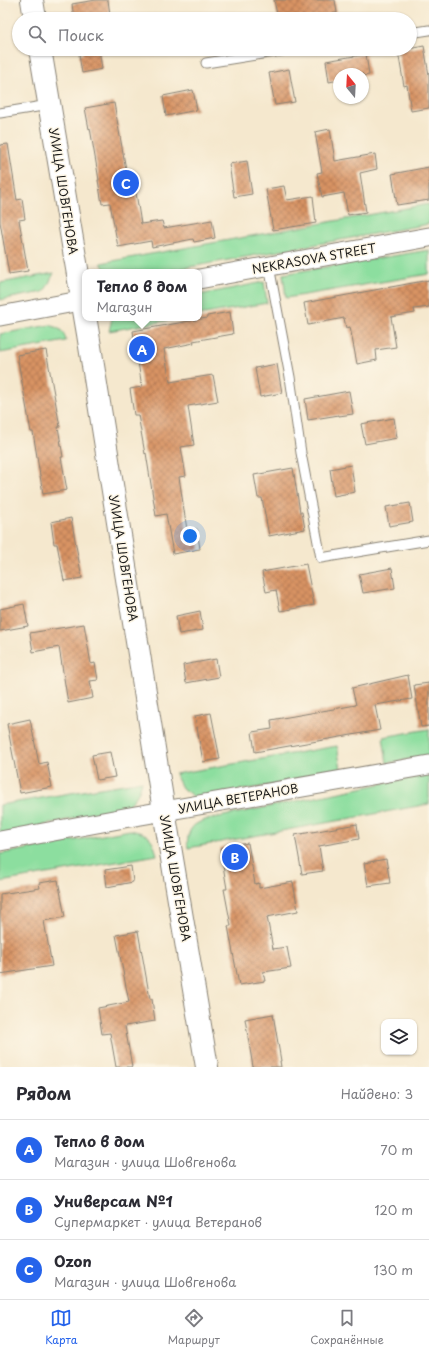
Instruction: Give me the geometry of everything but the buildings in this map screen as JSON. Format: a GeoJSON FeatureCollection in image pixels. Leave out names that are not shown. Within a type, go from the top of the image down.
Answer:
{"type":"FeatureCollection","features":[{"type":"Feature","properties":{"kind":"main road"},"geometry":{"type":"LineString","coordinates":[[32,0],[34,12]]}},
{"type":"Feature","properties":{"kind":"main road","name":"УЛИЦА ШОВГЕНОВА"},"geometry":{"type":"LineString","coordinates":[[41,56],[82,295]]}},
{"type":"Feature","properties":{"kind":"main road","name":"УЛИЦА ШОВГЕНОВА"},"geometry":{"type":"LineString","coordinates":[[86,321],[164,811],[207,1067]]}},
{"type":"Feature","properties":{"kind":"street","name":"NEKRASOVA STREET"},"geometry":{"type":"LineString","coordinates":[[202,278],[429,237]]}},
{"type":"Feature","properties":{"kind":"street"},"geometry":{"type":"LineString","coordinates":[[0,316],[82,301]]}},
{"type":"Feature","properties":{"kind":"street","name":"УЛИЦА ВЕТЕРАНОВ"},"geometry":{"type":"LineString","coordinates":[[0,841],[429,764]]}},
{"type":"Feature","properties":{"kind":"lane"},"geometry":{"type":"LineString","coordinates":[[417,32],[429,30]]}},
{"type":"Feature","properties":{"kind":"lane"},"geometry":{"type":"LineString","coordinates":[[206,63],[250,56]]}},
{"type":"Feature","properties":{"kind":"lane"},"geometry":{"type":"LineString","coordinates":[[0,113],[49,105]]}},
{"type":"Feature","properties":{"kind":"lane"},"geometry":{"type":"LineString","coordinates":[[269,266],[290,378],[301,453],[321,558],[429,540]]}},
{"type":"Feature","properties":{"kind":"green space"},"geometry":{"type":"Polygon","coordinates":[[[429,204],[429,224],[179,269],[105,269],[101,263],[429,204]]]}},
{"type":"Feature","properties":{"kind":"green space"},"geometry":{"type":"Polygon","coordinates":[[[429,250],[429,274],[286,298],[283,274],[429,250]]]}},
{"type":"Feature","properties":{"kind":"green space"},"geometry":{"type":"Polygon","coordinates":[[[54,273],[43,292],[0,300],[0,283],[54,273]]]}},
{"type":"Feature","properties":{"kind":"green space"},"geometry":{"type":"Polygon","coordinates":[[[264,282],[267,303],[202,314],[202,294],[264,282]]]}},
{"type":"Feature","properties":{"kind":"green space"},"geometry":{"type":"Polygon","coordinates":[[[111,321],[164,321],[109,331],[111,321]]]}},
{"type":"Feature","properties":{"kind":"green space"},"geometry":{"type":"Polygon","coordinates":[[[50,325],[61,330],[66,341],[0,353],[0,334],[50,325]]]}},
{"type":"Feature","properties":{"kind":"green space"},"geometry":{"type":"Polygon","coordinates":[[[429,729],[429,756],[387,763],[383,737],[429,729]]]}},
{"type":"Feature","properties":{"kind":"green space"},"geometry":{"type":"Polygon","coordinates":[[[337,746],[341,769],[315,775],[301,781],[194,797],[182,788],[175,774],[337,746]]]}},
{"type":"Feature","properties":{"kind":"green space"},"geometry":{"type":"Polygon","coordinates":[[[429,775],[429,804],[188,848],[187,841],[190,830],[192,827],[204,820],[429,775]]]}},
{"type":"Feature","properties":{"kind":"green space"},"geometry":{"type":"Polygon","coordinates":[[[142,781],[136,796],[125,807],[0,835],[0,805],[142,781]]]}},
{"type":"Feature","properties":{"kind":"green space"},"geometry":{"type":"Polygon","coordinates":[[[130,830],[142,833],[149,837],[157,855],[0,882],[0,854],[130,830]]]}},
{"type":"Feature","properties":{"kind":"place","name":"Ozon"},"geometry":{"type":"Point","coordinates":[126,183]}},
{"type":"Feature","properties":{"kind":"place","name":"Тепло в дом"},"geometry":{"type":"Point","coordinates":[142,349]}},
{"type":"Feature","properties":{"kind":"place","name":"Универсам №1"},"geometry":{"type":"Point","coordinates":[235,857]}}]}
